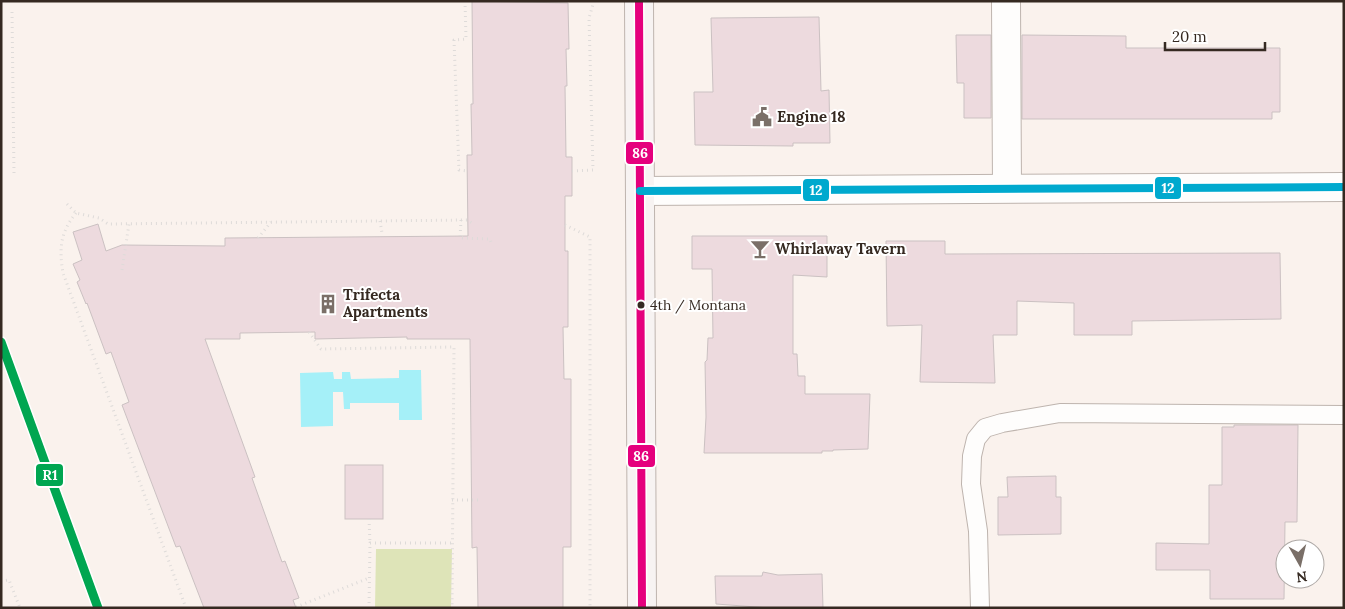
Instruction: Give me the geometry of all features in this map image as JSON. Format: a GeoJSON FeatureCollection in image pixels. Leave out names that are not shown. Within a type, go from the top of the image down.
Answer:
{"type":"FeatureCollection","features":[{"type":"Feature","properties":{"kind":"main road"},"geometry":{"type":"LineString","coordinates":[[638,1],[642,608]]}},
{"type":"Feature","properties":{"kind":"street"},"geometry":{"type":"LineString","coordinates":[[1006,1],[1007,188]]}},
{"type":"Feature","properties":{"kind":"street"},"geometry":{"type":"LineString","coordinates":[[640,191],[1344,187]]}},
{"type":"Feature","properties":{"kind":"lane"},"geometry":{"type":"LineString","coordinates":[[980,608],[978,531],[971,484],[972,456],[976,439],[985,428],[1002,422],[1060,413],[1344,415]]}},
{"type":"Feature","properties":{"kind":"path"},"geometry":{"type":"LineString","coordinates":[[465,1],[466,39],[454,40],[459,170],[467,171]]}},
{"type":"Feature","properties":{"kind":"path"},"geometry":{"type":"LineString","coordinates":[[572,171],[593,170],[589,18],[594,1]]}},
{"type":"Feature","properties":{"kind":"path"},"geometry":{"type":"LineString","coordinates":[[12,12],[14,173]]}},
{"type":"Feature","properties":{"kind":"path"},"geometry":{"type":"LineString","coordinates":[[67,204],[76,213],[99,218],[108,224],[461,220],[467,220],[474,224]]}},
{"type":"Feature","properties":{"kind":"path"},"geometry":{"type":"LineString","coordinates":[[76,213],[68,223],[63,236],[60,252],[63,273],[186,608]]}},
{"type":"Feature","properties":{"kind":"path"},"geometry":{"type":"LineString","coordinates":[[461,220],[460,238],[490,239],[491,242]]}},
{"type":"Feature","properties":{"kind":"path"},"geometry":{"type":"LineString","coordinates":[[380,221],[382,233]]}},
{"type":"Feature","properties":{"kind":"path"},"geometry":{"type":"LineString","coordinates":[[258,238],[271,222]]}},
{"type":"Feature","properties":{"kind":"path"},"geometry":{"type":"LineString","coordinates":[[122,270],[129,224]]}},
{"type":"Feature","properties":{"kind":"path"},"geometry":{"type":"LineString","coordinates":[[565,225],[590,237],[590,608]]}},
{"type":"Feature","properties":{"kind":"path"},"geometry":{"type":"LineString","coordinates":[[309,332],[321,349],[454,348],[452,608]]}},
{"type":"Feature","properties":{"kind":"path"},"geometry":{"type":"LineString","coordinates":[[452,500],[478,500]]}},
{"type":"Feature","properties":{"kind":"path"},"geometry":{"type":"LineString","coordinates":[[369,519],[369,608]]}},
{"type":"Feature","properties":{"kind":"path"},"geometry":{"type":"LineString","coordinates":[[370,543],[453,543]]}},
{"type":"Feature","properties":{"kind":"path"},"geometry":{"type":"LineString","coordinates":[[296,607],[369,578]]}},
{"type":"Feature","properties":{"kind":"path"},"geometry":{"type":"LineString","coordinates":[[1,581],[9,580],[20,608]]}},
{"type":"Feature","properties":{"kind":"green space"},"geometry":{"type":"Polygon","coordinates":[[[376,549],[452,549],[451,608],[375,608],[376,549]]]}},
{"type":"Feature","properties":{"kind":"water"},"geometry":{"type":"Polygon","coordinates":[[[399,370],[421,370],[422,420],[399,420],[399,403],[350,403],[350,409],[344,409],[343,392],[333,392],[333,426],[301,427],[300,373],[333,372],[334,379],[342,379],[342,372],[350,372],[351,379],[399,378],[399,370]]]}},
{"type":"Feature","properties":{"kind":"building","name":"Trifecta Apartments"},"geometry":{"type":"Polygon","coordinates":[[[472,1],[568,3],[569,49],[566,49],[567,86],[565,86],[566,157],[572,157],[572,196],[565,196],[565,251],[568,251],[568,327],[563,327],[564,379],[571,379],[571,547],[563,547],[563,608],[478,608],[477,547],[472,548],[470,339],[407,339],[407,337],[315,339],[315,332],[240,333],[240,339],[205,339],[255,477],[252,478],[282,562],[285,561],[299,598],[293,600],[296,608],[204,608],[180,546],[176,547],[122,405],[129,402],[111,352],[106,354],[77,282],[80,280],[73,264],[82,260],[73,232],[98,224],[106,251],[122,245],[225,246],[225,238],[468,236],[467,155],[472,155],[471,104],[473,104],[472,1]]]}},
{"type":"Feature","properties":{"kind":"building"},"geometry":{"type":"Polygon","coordinates":[[[819,17],[821,91],[829,90],[830,143],[793,143],[793,146],[695,145],[694,92],[713,92],[711,18],[819,17]]]}},
{"type":"Feature","properties":{"kind":"building"},"geometry":{"type":"Polygon","coordinates":[[[956,35],[991,35],[991,118],[964,118],[964,83],[957,83],[956,35]]]}},
{"type":"Feature","properties":{"kind":"building"},"geometry":{"type":"Polygon","coordinates":[[[1022,35],[1126,36],[1126,48],[1280,48],[1280,112],[1272,112],[1272,119],[1022,119],[1022,35]]]}},
{"type":"Feature","properties":{"kind":"building"},"geometry":{"type":"Polygon","coordinates":[[[692,236],[827,236],[827,277],[793,275],[793,354],[797,354],[798,376],[805,376],[805,394],[870,394],[868,449],[833,450],[822,451],[822,453],[704,453],[706,417],[705,362],[707,360],[708,338],[713,338],[712,269],[692,269],[692,236]]]}},
{"type":"Feature","properties":{"kind":"building"},"geometry":{"type":"Polygon","coordinates":[[[886,241],[945,241],[945,254],[1280,253],[1281,319],[1132,321],[1132,335],[1074,335],[1074,303],[1017,301],[1017,335],[993,335],[995,383],[920,382],[922,325],[887,326],[886,241]]]}},
{"type":"Feature","properties":{"kind":"building"},"geometry":{"type":"Polygon","coordinates":[[[1234,425],[1298,425],[1297,522],[1285,522],[1285,539],[1275,539],[1275,589],[1284,589],[1284,599],[1210,599],[1210,570],[1156,570],[1156,543],[1209,544],[1209,485],[1222,485],[1222,427],[1234,427],[1234,425]]]}},
{"type":"Feature","properties":{"kind":"building"},"geometry":{"type":"Polygon","coordinates":[[[345,465],[383,465],[383,519],[345,519],[345,465]]]}},
{"type":"Feature","properties":{"kind":"building"},"geometry":{"type":"Polygon","coordinates":[[[1056,476],[1056,497],[1061,497],[1061,534],[998,535],[998,497],[1008,497],[1007,477],[1056,476]]]}},
{"type":"Feature","properties":{"kind":"building"},"geometry":{"type":"Polygon","coordinates":[[[763,572],[778,575],[822,574],[823,608],[770,608],[716,604],[715,576],[762,576],[763,572]]]}},
{"type":"Feature","properties":{"kind":"transit line","name":"86"},"geometry":{"type":"LineString","coordinates":[[639,1],[642,608]]}},
{"type":"Feature","properties":{"kind":"transit line","name":"12"},"geometry":{"type":"LineString","coordinates":[[640,191],[1344,187]]}},
{"type":"Feature","properties":{"kind":"transit line","name":"R1"},"geometry":{"type":"LineString","coordinates":[[1,342],[98,608]]}},
{"type":"Feature","properties":{"kind":"place","name":"Engine 18"},"geometry":{"type":"Point","coordinates":[762,117]}},
{"type":"Feature","properties":{"kind":"place","name":"Whirlaway Tavern"},"geometry":{"type":"Point","coordinates":[760,249]}},
{"type":"Feature","properties":{"kind":"place","name":"Trifecta Apartments"},"geometry":{"type":"Point","coordinates":[328,304]}},
{"type":"Feature","properties":{"kind":"place","name":"4th / Montana"},"geometry":{"type":"Point","coordinates":[641,305]}}]}
